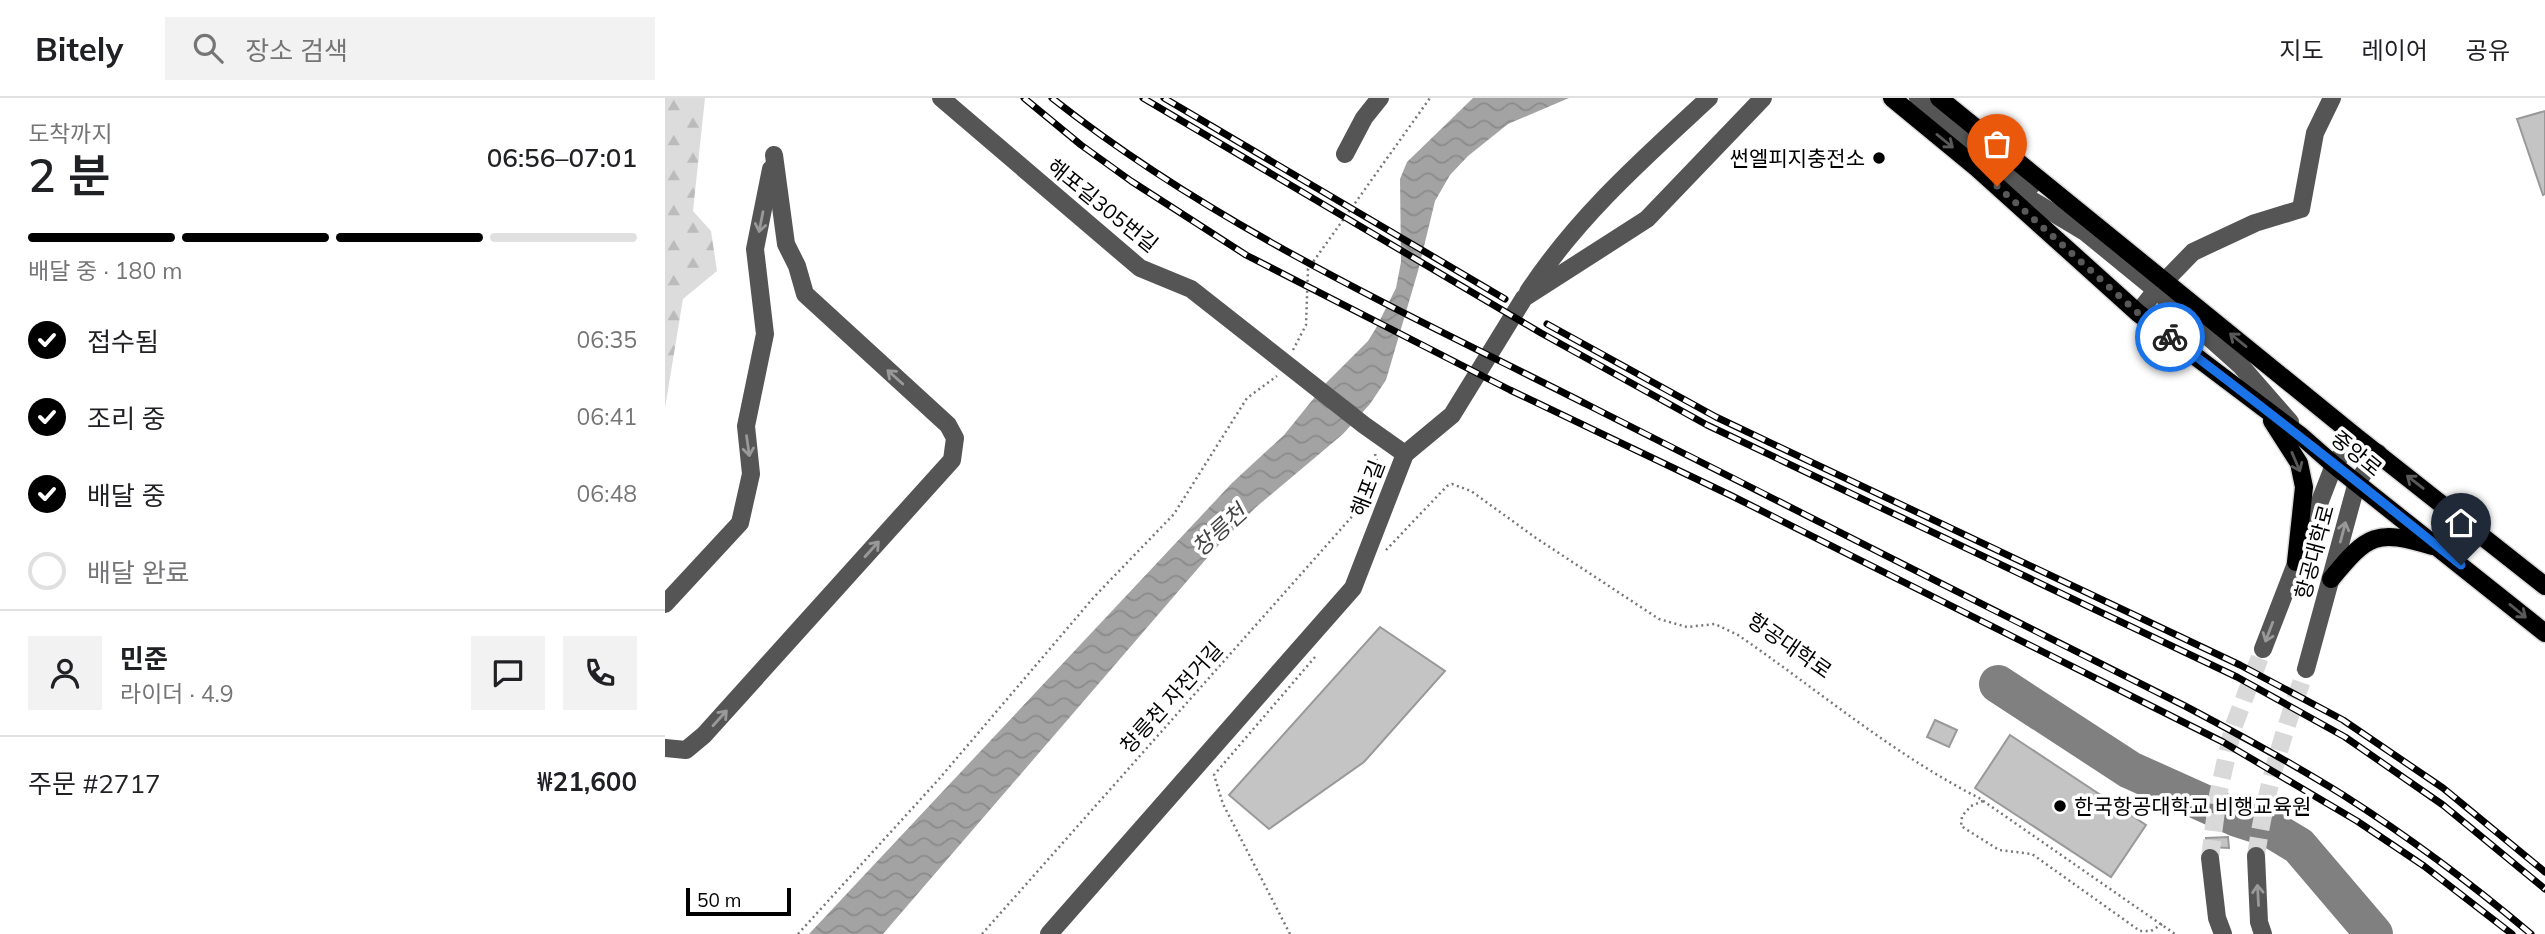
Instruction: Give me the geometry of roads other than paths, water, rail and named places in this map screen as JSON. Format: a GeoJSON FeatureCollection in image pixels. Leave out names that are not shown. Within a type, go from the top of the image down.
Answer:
{"type":"FeatureCollection","features":[{"type":"Feature","properties":{"kind":"main road","name":"중앙로"},"geometry":{"type":"LineString","coordinates":[[1892,98],[1977,168],[2138,313],[2301,436],[2545,633]]}},
{"type":"Feature","properties":{"kind":"main road","name":"중앙로"},"geometry":{"type":"LineString","coordinates":[[1939,98],[2097,226],[2161,285],[2545,586]]}},
{"type":"Feature","properties":{"kind":"main road"},"geometry":{"type":"LineString","coordinates":[[2260,404],[2286,440],[2298,463],[2304,487],[2296,562]]}},
{"type":"Feature","properties":{"kind":"main road"},"geometry":{"type":"LineString","coordinates":[[2331,579],[2348,558],[2374,539],[2389,536],[2404,538],[2441,549]]}},
{"type":"Feature","properties":{"kind":"street","name":"해포길305번길"},"geometry":{"type":"LineString","coordinates":[[941,98],[1140,268],[1191,289],[1405,454]]}},
{"type":"Feature","properties":{"kind":"street"},"geometry":{"type":"LineString","coordinates":[[1345,154],[1364,118],[1380,98]]}},
{"type":"Feature","properties":{"kind":"street"},"geometry":{"type":"LineString","coordinates":[[1524,298],[1553,254],[1606,194],[1709,98]]}},
{"type":"Feature","properties":{"kind":"street","name":"해포길"},"geometry":{"type":"LineString","coordinates":[[1049,934],[1353,588],[1405,454],[1453,415],[1524,298],[1647,219],[1763,98]]}},
{"type":"Feature","properties":{"kind":"street"},"geometry":{"type":"LineString","coordinates":[[1918,98],[2014,176],[2097,226]]}},
{"type":"Feature","properties":{"kind":"street"},"geometry":{"type":"LineString","coordinates":[[2138,313],[2193,252],[2255,223],[2301,209],[2315,134],[2332,98]]}},
{"type":"Feature","properties":{"kind":"street"},"geometry":{"type":"LineString","coordinates":[[665,604],[740,523],[751,474],[745,426],[765,334],[755,249],[774,155],[786,244],[797,266],[805,295],[948,425],[955,439],[952,460],[704,735],[686,750],[665,748]]}},
{"type":"Feature","properties":{"kind":"street"},"geometry":{"type":"LineString","coordinates":[[1977,168],[2085,233],[2161,285],[2241,366],[2301,436]]}},
{"type":"Feature","properties":{"kind":"street","name":"항공대학로"},"geometry":{"type":"LineString","coordinates":[[2263,649],[2334,465],[2355,436]]}},
{"type":"Feature","properties":{"kind":"street","name":"항공대학로"},"geometry":{"type":"LineString","coordinates":[[2307,669],[2357,482],[2378,453]]}},
{"type":"Feature","properties":{"kind":"street"},"geometry":{"type":"LineString","coordinates":[[2256,856],[2259,922],[2263,934]]}},
{"type":"Feature","properties":{"kind":"street"},"geometry":{"type":"LineString","coordinates":[[2210,858],[2217,918],[2223,934]]}},
{"type":"Feature","properties":{"kind":"water","name":"창릉천"},"geometry":{"type":"Polygon","coordinates":[[[1473,98],[1569,98],[1508,124],[1468,156],[1450,175],[1435,201],[1386,380],[1370,404],[1343,434],[1255,508],[1213,551],[883,934],[809,934],[1232,483],[1284,435],[1327,382],[1368,341],[1396,288],[1401,262],[1400,179],[1407,162],[1473,98]]]}},
{"type":"Feature","properties":{"kind":"tunnel"},"geometry":{"type":"LineString","coordinates":[[2210,858],[2218,795],[2233,728],[2263,649]]}},
{"type":"Feature","properties":{"kind":"tunnel"},"geometry":{"type":"LineString","coordinates":[[2256,856],[2276,761],[2306,669]]}},
{"type":"Feature","properties":{"kind":"railway"},"geometry":{"type":"LineString","coordinates":[[1024,98],[1081,145],[1131,181],[1246,255],[1510,390],[1732,496],[2223,742],[2357,821],[2424,866],[2512,934]]}},
{"type":"Feature","properties":{"kind":"railway"},"geometry":{"type":"LineString","coordinates":[[1052,98],[1179,187],[1313,266],[2185,706],[2285,760],[2416,844],[2531,934]]}},
{"type":"Feature","properties":{"kind":"railway"},"geometry":{"type":"LineString","coordinates":[[1143,98],[1541,333],[1707,425],[2237,677],[2345,737],[2443,805],[2545,889]]}},
{"type":"Feature","properties":{"kind":"railway"},"geometry":{"type":"LineString","coordinates":[[1164,98],[1505,299]]}},
{"type":"Feature","properties":{"kind":"railway"},"geometry":{"type":"LineString","coordinates":[[1547,324],[1716,417],[2240,665],[2343,720],[2443,788],[2545,872]]}},
{"type":"Feature","properties":{"kind":"place","name":"썬엘피지충전소"},"geometry":{"type":"Point","coordinates":[1879,158]}},
{"type":"Feature","properties":{"kind":"place","name":"한국항공대학교 비행교육원"},"geometry":{"type":"Point","coordinates":[2060,806]}}]}
